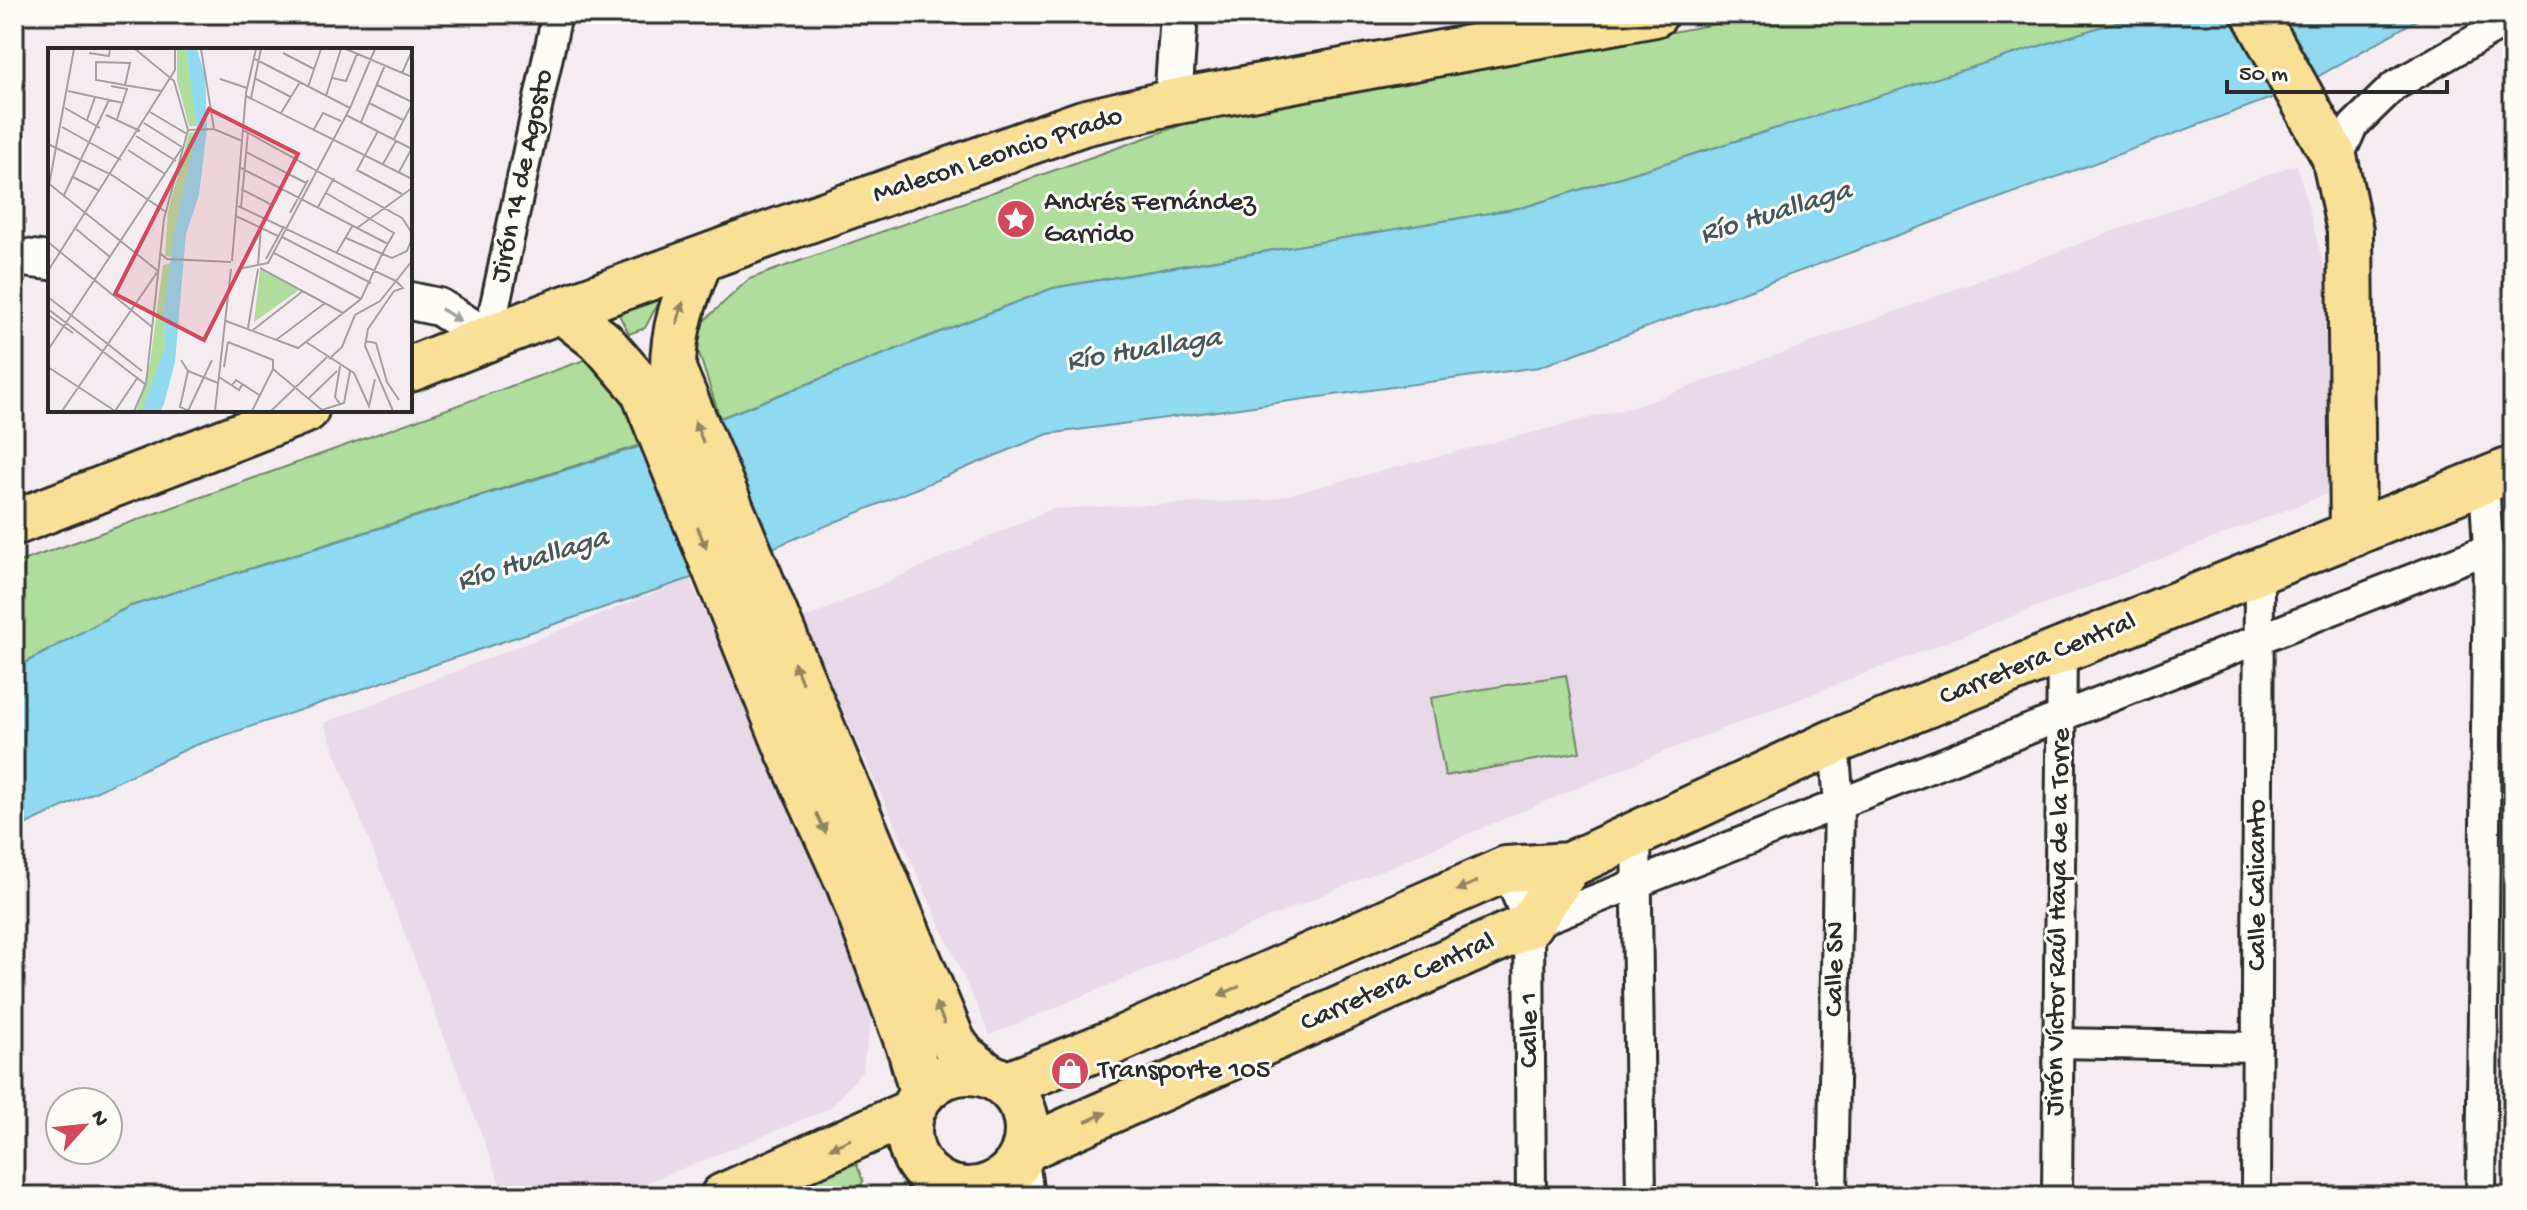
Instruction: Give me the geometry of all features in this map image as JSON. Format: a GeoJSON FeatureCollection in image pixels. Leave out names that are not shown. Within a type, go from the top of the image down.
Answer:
{"type":"FeatureCollection","features":[{"type":"Feature","properties":{"kind":"main road","name":"Malecon Leoncio Prado"},"geometry":{"type":"LineString","coordinates":[[412,368],[561,310],[1083,123],[1173,102],[1655,14]]}},
{"type":"Feature","properties":{"kind":"main road"},"geometry":{"type":"LineString","coordinates":[[2255,14],[2335,159],[2350,231],[2353,534]]}},
{"type":"Feature","properties":{"kind":"main road"},"geometry":{"type":"LineString","coordinates":[[657,379],[700,260]]}},
{"type":"Feature","properties":{"kind":"main road"},"geometry":{"type":"LineString","coordinates":[[561,310],[657,379],[808,749],[953,1042],[963,1056],[996,1080],[1020,1104],[1027,1126],[1023,1169],[990,1187],[970,1191],[935,1191],[911,1152],[908,1132],[916,1102],[911,1052],[849,884],[808,749]]}},
{"type":"Feature","properties":{"kind":"main road"},"geometry":{"type":"LineString","coordinates":[[14,523],[301,412]]}},
{"type":"Feature","properties":{"kind":"main road","name":"Carretera Central"},"geometry":{"type":"LineString","coordinates":[[996,1080],[1116,1041],[1506,869],[1569,865],[1834,742],[2498,475]]}},
{"type":"Feature","properties":{"kind":"main road","name":"Carretera Central"},"geometry":{"type":"LineString","coordinates":[[1023,1169],[1529,925],[1569,865]]}},
{"type":"Feature","properties":{"kind":"main road"},"geometry":{"type":"LineString","coordinates":[[723,1196],[916,1102],[940,1078],[962,1071],[996,1080]]}},
{"type":"Feature","properties":{"kind":"street","name":"Jirón 14 de Agosto"},"geometry":{"type":"LineString","coordinates":[[488,338],[557,14]]}},
{"type":"Feature","properties":{"kind":"street"},"geometry":{"type":"LineString","coordinates":[[1173,102],[1179,14]]}},
{"type":"Feature","properties":{"kind":"street"},"geometry":{"type":"LineString","coordinates":[[2335,159],[2353,126],[2394,86],[2513,18]]}},
{"type":"Feature","properties":{"kind":"street"},"geometry":{"type":"LineString","coordinates":[[14,257],[48,261]]}},
{"type":"Feature","properties":{"kind":"street"},"geometry":{"type":"LineString","coordinates":[[412,301],[439,307],[488,338]]}},
{"type":"Feature","properties":{"kind":"street"},"geometry":{"type":"LineString","coordinates":[[2481,1196],[2488,549],[2498,475]]}},
{"type":"Feature","properties":{"kind":"street"},"geometry":{"type":"LineString","coordinates":[[1529,925],[2488,549]]}},
{"type":"Feature","properties":{"kind":"street","name":"Calle Calicanto"},"geometry":{"type":"LineString","coordinates":[[2256,1196],[2259,573]]}},
{"type":"Feature","properties":{"kind":"street","name":"Jirón Víctor Raúl Haya de la Torre"},"geometry":{"type":"LineString","coordinates":[[2057,1196],[2062,649]]}},
{"type":"Feature","properties":{"kind":"street","name":"Calle SN"},"geometry":{"type":"LineString","coordinates":[[1832,1196],[1839,804],[1834,742]]}},
{"type":"Feature","properties":{"kind":"street"},"geometry":{"type":"LineString","coordinates":[[1636,833],[1641,1196]]}},
{"type":"Feature","properties":{"kind":"street","name":"Calle 1"},"geometry":{"type":"LineString","coordinates":[[1506,869],[1529,925],[1531,1196]]}},
{"type":"Feature","properties":{"kind":"street"},"geometry":{"type":"LineString","coordinates":[[2058,1043],[2257,1047]]}},
{"type":"Feature","properties":{"kind":"shaded area"},"geometry":{"type":"Polygon","coordinates":[[[2297,164],[2326,275],[2330,493],[1663,752],[990,1035],[802,620],[1051,509],[1268,500],[1640,405],[2297,164]]]}},
{"type":"Feature","properties":{"kind":"shaded area"},"geometry":{"type":"Polygon","coordinates":[[[690,579],[788,801],[854,934],[875,1000],[862,1071],[829,1109],[614,1196],[505,1196],[324,723],[690,579]]]}},
{"type":"Feature","properties":{"kind":"green space"},"geometry":{"type":"Polygon","coordinates":[[[1768,14],[2142,14],[1525,207],[1053,288],[720,418],[692,332],[749,279],[1187,123],[1768,14]]]}},
{"type":"Feature","properties":{"kind":"green space"},"geometry":{"type":"Polygon","coordinates":[[[662,296],[645,328],[629,334],[618,313],[662,296]]]}},
{"type":"Feature","properties":{"kind":"green space"},"geometry":{"type":"Polygon","coordinates":[[[584,360],[624,386],[650,442],[128,607],[14,669],[14,564],[584,360]]]}},
{"type":"Feature","properties":{"kind":"green space"},"geometry":{"type":"Polygon","coordinates":[[[1566,675],[1580,752],[1445,776],[1431,698],[1566,675]]]}},
{"type":"Feature","properties":{"kind":"green space"},"geometry":{"type":"Polygon","coordinates":[[[856,1163],[863,1181],[857,1195],[780,1196],[856,1163]]]}},
{"type":"Feature","properties":{"kind":"water","name":"Río Huallaga"},"geometry":{"type":"Polygon","coordinates":[[[2142,14],[2427,14],[2296,89],[1539,367],[1048,434],[736,563],[193,746],[14,830],[14,669],[128,607],[680,434],[1053,288],[1525,207],[2142,14]]]}},
{"type":"Feature","properties":{"kind":"place","name":"Andrés Fernández Garrido"},"geometry":{"type":"Point","coordinates":[1016,219]}},
{"type":"Feature","properties":{"kind":"place","name":"Transporte 105"},"geometry":{"type":"Point","coordinates":[1070,1071]}}]}
